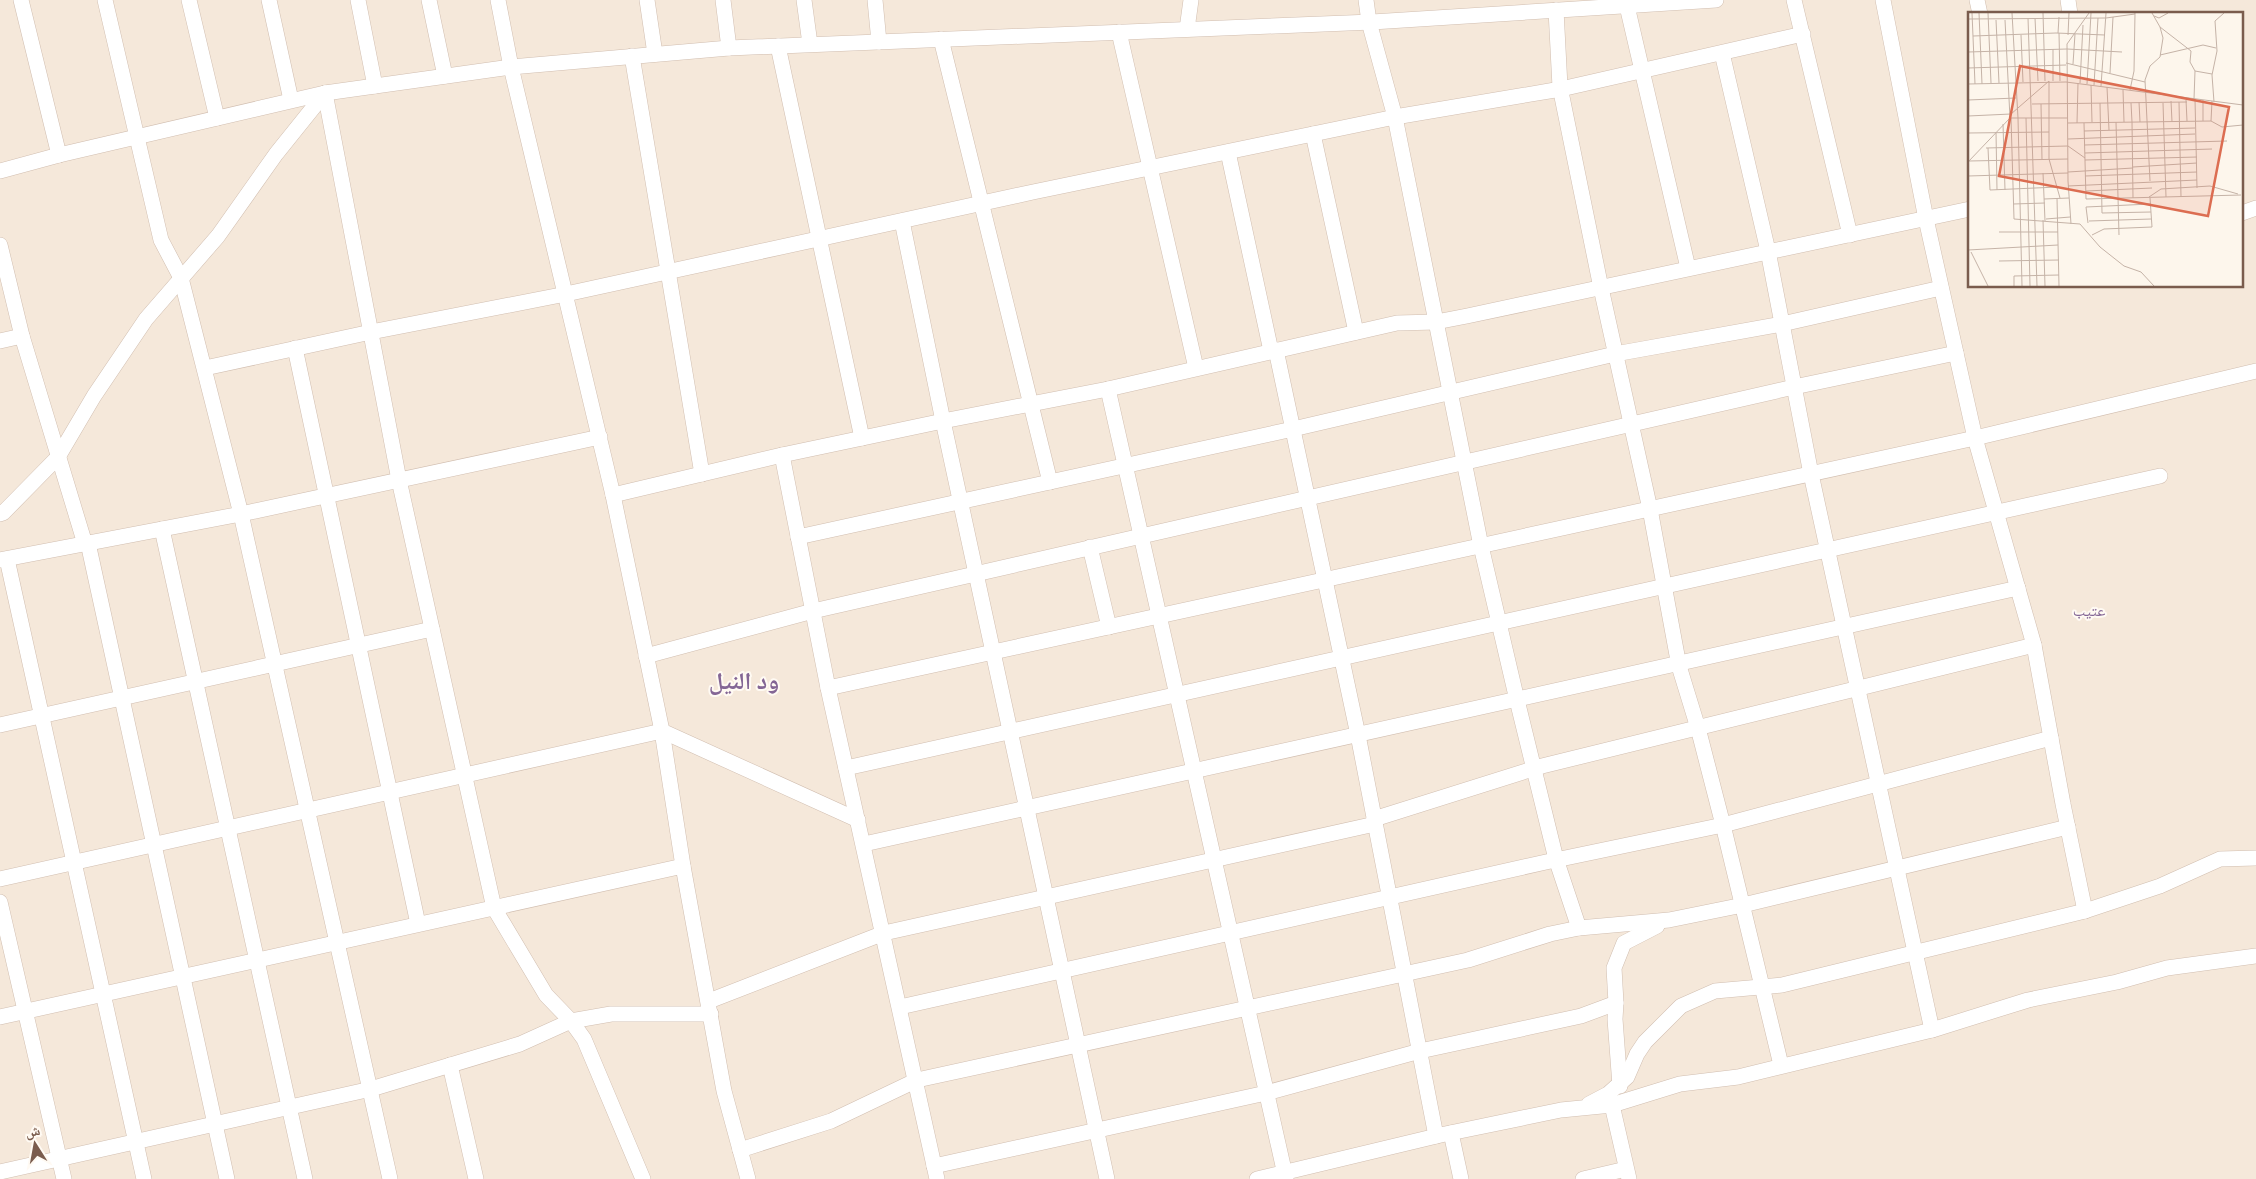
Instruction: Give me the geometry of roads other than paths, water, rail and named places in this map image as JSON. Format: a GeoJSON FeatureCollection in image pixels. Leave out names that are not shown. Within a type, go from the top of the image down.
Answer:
{"type":"FeatureCollection","features":[{"type":"Feature","properties":{"kind":"street"},"geometry":{"type":"LineString","coordinates":[[22,0],[59,154]]}},
{"type":"Feature","properties":{"kind":"street"},"geometry":{"type":"LineString","coordinates":[[105,0],[161,240],[181,278],[241,514],[390,1179]]}},
{"type":"Feature","properties":{"kind":"street"},"geometry":{"type":"LineString","coordinates":[[189,0],[217,118]]}},
{"type":"Feature","properties":{"kind":"street"},"geometry":{"type":"LineString","coordinates":[[269,0],[291,100]]}},
{"type":"Feature","properties":{"kind":"street"},"geometry":{"type":"LineString","coordinates":[[358,0],[375,86]]}},
{"type":"Feature","properties":{"kind":"street"},"geometry":{"type":"LineString","coordinates":[[429,0],[445,76]]}},
{"type":"Feature","properties":{"kind":"street"},"geometry":{"type":"LineString","coordinates":[[498,0],[512,67],[613,495],[662,731],[683,866],[724,1091],[748,1179]]}},
{"type":"Feature","properties":{"kind":"street"},"geometry":{"type":"LineString","coordinates":[[647,0],[654,54]]}},
{"type":"Feature","properties":{"kind":"street"},"geometry":{"type":"LineString","coordinates":[[723,0],[729,48]]}},
{"type":"Feature","properties":{"kind":"street"},"geometry":{"type":"LineString","coordinates":[[804,0],[810,44]]}},
{"type":"Feature","properties":{"kind":"street"},"geometry":{"type":"LineString","coordinates":[[875,0],[879,42]]}},
{"type":"Feature","properties":{"kind":"street"},"geometry":{"type":"LineString","coordinates":[[1187,29],[1191,0]]}},
{"type":"Feature","properties":{"kind":"street"},"geometry":{"type":"LineString","coordinates":[[1366,0],[1369,22],[1395,117],[1481,546],[1556,859],[1579,928]]}},
{"type":"Feature","properties":{"kind":"street"},"geometry":{"type":"LineString","coordinates":[[0,171],[59,154],[138,138],[325,93],[512,67],[729,48],[1369,22],[1716,0]]}},
{"type":"Feature","properties":{"kind":"street"},"geometry":{"type":"LineString","coordinates":[[1794,0],[1850,235]]}},
{"type":"Feature","properties":{"kind":"street"},"geometry":{"type":"LineString","coordinates":[[1883,0],[1926,219],[1975,438],[2034,645],[2085,911]]}},
{"type":"Feature","properties":{"kind":"street"},"geometry":{"type":"LineString","coordinates":[[1628,6],[1688,268]]}},
{"type":"Feature","properties":{"kind":"street"},"geometry":{"type":"LineString","coordinates":[[1556,10],[1561,89],[1600,288],[1650,509],[1679,664],[1723,825],[1781,1065]]}},
{"type":"Feature","properties":{"kind":"street"},"geometry":{"type":"LineString","coordinates":[[1119,32],[1196,368]]}},
{"type":"Feature","properties":{"kind":"street"},"geometry":{"type":"LineString","coordinates":[[205,368],[371,332],[566,294],[981,203],[1395,117],[1561,89],[1802,34]]}},
{"type":"Feature","properties":{"kind":"street"},"geometry":{"type":"LineString","coordinates":[[940,39],[1050,482]]}},
{"type":"Feature","properties":{"kind":"street"},"geometry":{"type":"LineString","coordinates":[[778,46],[862,438]]}},
{"type":"Feature","properties":{"kind":"street"},"geometry":{"type":"LineString","coordinates":[[1722,53],[1768,251],[1811,474],[1932,1030]]}},
{"type":"Feature","properties":{"kind":"street"},"geometry":{"type":"LineString","coordinates":[[632,56],[702,474]]}},
{"type":"Feature","properties":{"kind":"street"},"geometry":{"type":"LineString","coordinates":[[0,514],[4,513],[58,457],[94,396],[146,319],[218,236],[276,154],[325,93]]}},
{"type":"Feature","properties":{"kind":"street"},"geometry":{"type":"LineString","coordinates":[[325,93],[399,480],[494,908],[546,995],[571,1020],[584,1039],[639,1178]]}},
{"type":"Feature","properties":{"kind":"street"},"geometry":{"type":"LineString","coordinates":[[1313,134],[1356,332]]}},
{"type":"Feature","properties":{"kind":"street"},"geometry":{"type":"LineString","coordinates":[[1228,152],[1293,429],[1342,657],[1420,1051],[1444,1135],[1461,1179]]}},
{"type":"Feature","properties":{"kind":"street"},"geometry":{"type":"LineString","coordinates":[[2244,212],[2256,208]]}},
{"type":"Feature","properties":{"kind":"street"},"geometry":{"type":"LineString","coordinates":[[613,495],[782,455],[1108,389],[1397,323],[1436,322],[1968,209]]}},
{"type":"Feature","properties":{"kind":"street"},"geometry":{"type":"LineString","coordinates":[[902,220],[943,421],[1107,1179]]}},
{"type":"Feature","properties":{"kind":"street"},"geometry":{"type":"LineString","coordinates":[[0,245],[22,336],[86,544],[122,698],[227,1179]]}},
{"type":"Feature","properties":{"kind":"street"},"geometry":{"type":"LineString","coordinates":[[798,537],[1293,429],[1615,354],[1782,324],[1941,288]]}},
{"type":"Feature","properties":{"kind":"street"},"geometry":{"type":"LineString","coordinates":[[0,341],[22,336]]}},
{"type":"Feature","properties":{"kind":"street"},"geometry":{"type":"LineString","coordinates":[[295,348],[418,924]]}},
{"type":"Feature","properties":{"kind":"street"},"geometry":{"type":"LineString","coordinates":[[646,656],[813,610],[1794,387],[1956,353]]}},
{"type":"Feature","properties":{"kind":"street"},"geometry":{"type":"LineString","coordinates":[[828,688],[1975,438],[2256,370]]}},
{"type":"Feature","properties":{"kind":"street"},"geometry":{"type":"LineString","coordinates":[[1108,389],[1285,1176]]}},
{"type":"Feature","properties":{"kind":"street"},"geometry":{"type":"LineString","coordinates":[[144,1179],[42,716],[2,559],[241,514],[600,437]]}},
{"type":"Feature","properties":{"kind":"street"},"geometry":{"type":"LineString","coordinates":[[782,455],[828,688],[936,1172],[1096,1131],[1266,1093],[1420,1051],[1580,1016],[1616,1003]]}},
{"type":"Feature","properties":{"kind":"street"},"geometry":{"type":"LineString","coordinates":[[846,768],[2160,476]]}},
{"type":"Feature","properties":{"kind":"street"},"geometry":{"type":"LineString","coordinates":[[162,529],[305,1179]]}},
{"type":"Feature","properties":{"kind":"street"},"geometry":{"type":"LineString","coordinates":[[1090,547],[1109,627]]}},
{"type":"Feature","properties":{"kind":"street"},"geometry":{"type":"LineString","coordinates":[[864,844],[2018,588]]}},
{"type":"Feature","properties":{"kind":"street"},"geometry":{"type":"LineString","coordinates":[[0,725],[432,629]]}},
{"type":"Feature","properties":{"kind":"street"},"geometry":{"type":"LineString","coordinates":[[0,1172],[371,1089],[520,1044],[571,1020],[611,1014],[710,1007],[884,933],[1214,860],[1375,822],[1534,769],[2034,645]]}},
{"type":"Feature","properties":{"kind":"street"},"geometry":{"type":"LineString","coordinates":[[0,879],[662,731],[858,820]]}},
{"type":"Feature","properties":{"kind":"street"},"geometry":{"type":"LineString","coordinates":[[900,1007],[1556,859],[1723,825],[1880,785],[2051,738]]}},
{"type":"Feature","properties":{"kind":"street"},"geometry":{"type":"LineString","coordinates":[[740,1150],[832,1121],[917,1080],[1468,960],[1550,934],[1579,928],[1669,920],[1743,905],[2068,827]]}},
{"type":"Feature","properties":{"kind":"street"},"geometry":{"type":"LineString","coordinates":[[1581,1108],[1620,1086],[1627,1077],[1637,1054],[1645,1042],[1681,1006],[1715,991],[1782,985],[2085,911],[2160,886],[2220,859],[2256,858]]}},
{"type":"Feature","properties":{"kind":"street"},"geometry":{"type":"LineString","coordinates":[[0,1017],[683,866]]}},
{"type":"Feature","properties":{"kind":"street"},"geometry":{"type":"LineString","coordinates":[[0,902],[64,1179]]}},
{"type":"Feature","properties":{"kind":"street"},"geometry":{"type":"LineString","coordinates":[[1620,1086],[1615,1019],[1614,968],[1624,943],[1637,934],[1669,920]]}},
{"type":"Feature","properties":{"kind":"street"},"geometry":{"type":"LineString","coordinates":[[1257,1179],[1285,1176],[1444,1135],[1561,1110],[1612,1105],[1680,1084],[1738,1077],[1781,1065],[1932,1030],[2028,1000],[2117,982],[2167,968],[2256,956]]}},
{"type":"Feature","properties":{"kind":"street"},"geometry":{"type":"LineString","coordinates":[[450,1066],[476,1179]]}},
{"type":"Feature","properties":{"kind":"street"},"geometry":{"type":"LineString","coordinates":[[1583,1179],[1627,1174],[1612,1105]]}},
{"type":"Feature","properties":{"kind":"district","name":"عتيب"},"geometry":{"type":"Point","coordinates":[2089,610]}},
{"type":"Feature","properties":{"kind":"district","name":"ود النيل"},"geometry":{"type":"Point","coordinates":[744,681]}}]}
